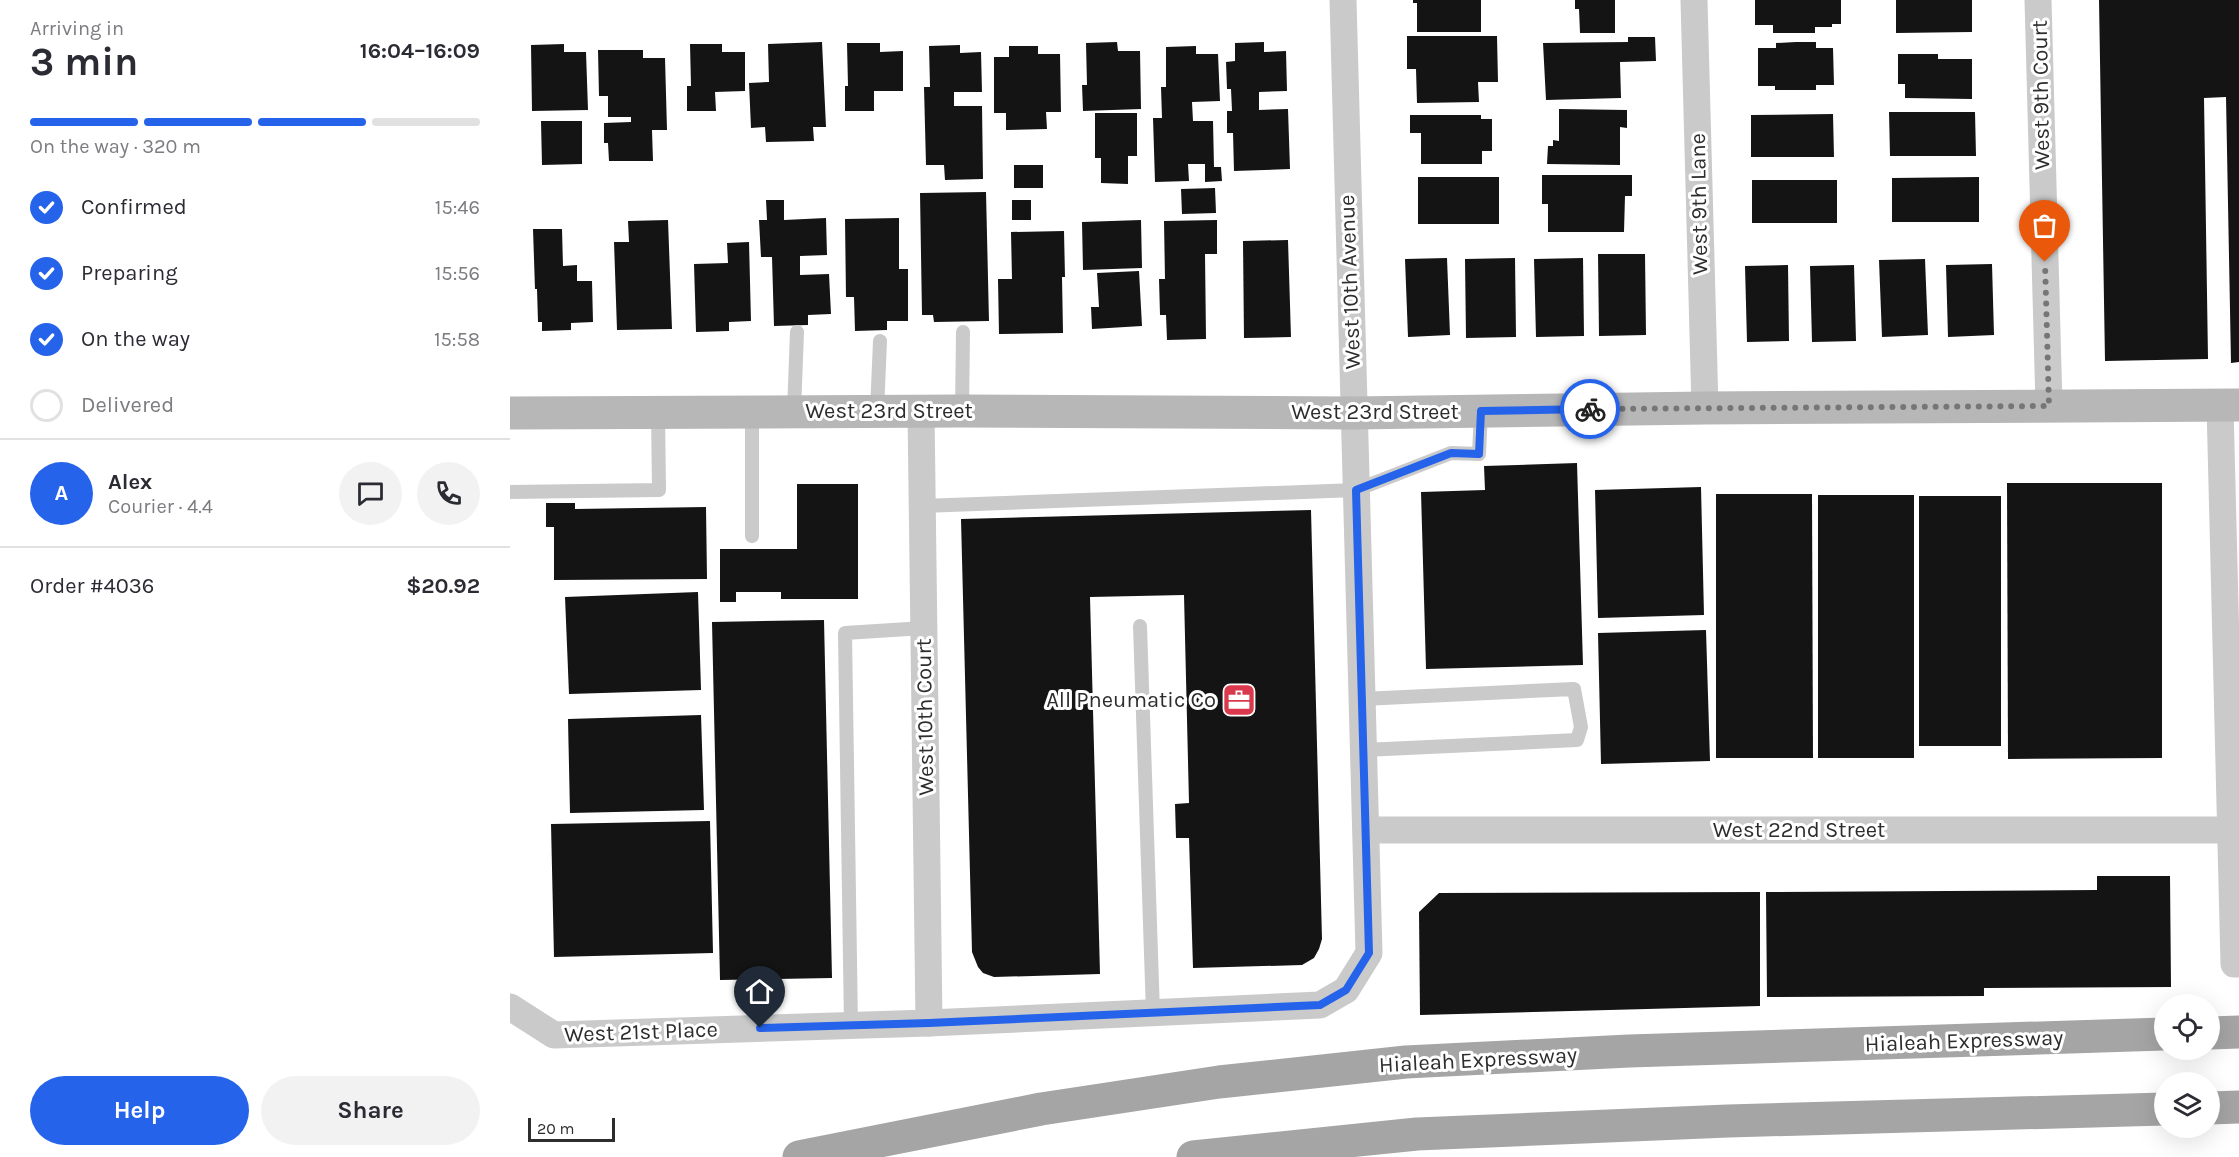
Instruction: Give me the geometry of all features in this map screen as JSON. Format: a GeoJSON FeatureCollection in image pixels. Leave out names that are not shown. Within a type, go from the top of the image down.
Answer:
{"type":"FeatureCollection","features":[{"type":"Feature","properties":{"kind":"main road"},"geometry":{"type":"LineString","coordinates":[[2220,1033],[2239,1032]]}},
{"type":"Feature","properties":{"kind":"main road","name":"Hialeah Expressway"},"geometry":{"type":"LineString","coordinates":[[799,1157],[1041,1109],[1219,1082],[1406,1062],[1641,1051],[2154,1034]]}},
{"type":"Feature","properties":{"kind":"main road"},"geometry":{"type":"LineString","coordinates":[[2220,1108],[2239,1107]]}},
{"type":"Feature","properties":{"kind":"main road"},"geometry":{"type":"LineString","coordinates":[[1193,1157],[1416,1134],[1728,1121],[2154,1109]]}},
{"type":"Feature","properties":{"kind":"street","name":"West 10th Avenue"},"geometry":{"type":"LineString","coordinates":[[1343,0],[1369,953],[1346,990]]}},
{"type":"Feature","properties":{"kind":"street","name":"West 9th Lane"},"geometry":{"type":"LineString","coordinates":[[1694,0],[1705,408]]}},
{"type":"Feature","properties":{"kind":"street","name":"West 9th Court"},"geometry":{"type":"LineString","coordinates":[[2038,0],[2049,406]]}},
{"type":"Feature","properties":{"kind":"street","name":"West 23rd Street"},"geometry":{"type":"LineString","coordinates":[[510,413],[962,411],[1354,413],[2230,405]]}},
{"type":"Feature","properties":{"kind":"street"},"geometry":{"type":"LineString","coordinates":[[2230,405],[2232,830],[2236,964]]}},
{"type":"Feature","properties":{"kind":"street","name":"West 10th Court"},"geometry":{"type":"LineString","coordinates":[[921,411],[929,1023]]}},
{"type":"Feature","properties":{"kind":"street","name":"West 22nd Street"},"geometry":{"type":"LineString","coordinates":[[1366,830],[2232,830]]}},
{"type":"Feature","properties":{"kind":"street","name":"West 21st Place"},"geometry":{"type":"LineString","coordinates":[[512,1009],[554,1035],[929,1023],[1320,1005],[1346,990]]}},
{"type":"Feature","properties":{"kind":"lane"},"geometry":{"type":"LineString","coordinates":[[794,411],[797,332]]}},
{"type":"Feature","properties":{"kind":"lane"},"geometry":{"type":"LineString","coordinates":[[962,411],[963,332]]}},
{"type":"Feature","properties":{"kind":"lane"},"geometry":{"type":"LineString","coordinates":[[878,411],[880,342]]}},
{"type":"Feature","properties":{"kind":"lane"},"geometry":{"type":"LineString","coordinates":[[922,506],[1356,490],[1451,453],[1479,454],[1481,411]]}},
{"type":"Feature","properties":{"kind":"lane"},"geometry":{"type":"LineString","coordinates":[[510,492],[659,490],[658,412]]}},
{"type":"Feature","properties":{"kind":"lane"},"geometry":{"type":"LineString","coordinates":[[752,412],[752,536]]}},
{"type":"Feature","properties":{"kind":"lane"},"geometry":{"type":"LineString","coordinates":[[1140,626],[1153,1013]]}},
{"type":"Feature","properties":{"kind":"lane"},"geometry":{"type":"LineString","coordinates":[[851,1026],[845,633],[924,628]]}},
{"type":"Feature","properties":{"kind":"lane"},"geometry":{"type":"LineString","coordinates":[[1362,699],[1574,689],[1581,727],[1577,740],[1364,750]]}},
{"type":"Feature","properties":{"kind":"building"},"geometry":{"type":"Polygon","coordinates":[[[1413,0],[1481,0],[1481,32],[1417,32],[1417,3],[1413,3],[1413,0]]]}},
{"type":"Feature","properties":{"kind":"building"},"geometry":{"type":"Polygon","coordinates":[[[1575,0],[1615,0],[1615,33],[1580,33],[1579,9],[1575,9],[1575,0]]]}},
{"type":"Feature","properties":{"kind":"building"},"geometry":{"type":"Polygon","coordinates":[[[1755,0],[1841,0],[1841,24],[1832,24],[1832,27],[1815,27],[1815,33],[1773,33],[1773,25],[1755,25],[1755,0]]]}},
{"type":"Feature","properties":{"kind":"building"},"geometry":{"type":"Polygon","coordinates":[[[1896,0],[1972,0],[1972,32],[1896,33],[1896,0]]]}},
{"type":"Feature","properties":{"kind":"building"},"geometry":{"type":"Polygon","coordinates":[[[2099,0],[2239,0],[2239,362],[2231,363],[2226,97],[2204,98],[2208,359],[2105,361],[2099,0]]]}},
{"type":"Feature","properties":{"kind":"building"},"geometry":{"type":"Polygon","coordinates":[[[1407,36],[1497,36],[1498,82],[1478,82],[1479,102],[1417,103],[1416,69],[1407,69],[1407,36]]]}},
{"type":"Feature","properties":{"kind":"building"},"geometry":{"type":"Polygon","coordinates":[[[1628,37],[1655,37],[1656,61],[1620,62],[1621,98],[1546,100],[1543,43],[1628,42],[1628,37]]]}},
{"type":"Feature","properties":{"kind":"building"},"geometry":{"type":"Polygon","coordinates":[[[822,42],[826,127],[813,127],[814,141],[766,142],[765,127],[751,128],[749,83],[769,82],[768,44],[822,42]]]}},
{"type":"Feature","properties":{"kind":"building"},"geometry":{"type":"Polygon","coordinates":[[[1117,42],[1118,51],[1140,51],[1141,109],[1083,111],[1082,85],[1087,85],[1086,43],[1117,42]]]}},
{"type":"Feature","properties":{"kind":"building"},"geometry":{"type":"Polygon","coordinates":[[[1264,42],[1264,52],[1286,51],[1287,91],[1259,92],[1259,110],[1288,109],[1290,169],[1234,171],[1233,133],[1227,133],[1227,111],[1232,111],[1231,89],[1227,89],[1226,62],[1235,61],[1235,43],[1264,42]]]}},
{"type":"Feature","properties":{"kind":"building"},"geometry":{"type":"Polygon","coordinates":[[[1816,42],[1816,48],[1833,48],[1834,85],[1816,85],[1816,90],[1775,90],[1775,86],[1758,86],[1758,48],[1776,48],[1776,43],[1816,42]]]}},
{"type":"Feature","properties":{"kind":"building"},"geometry":{"type":"Polygon","coordinates":[[[847,43],[880,43],[880,52],[903,51],[903,91],[874,91],[874,111],[845,111],[845,86],[848,86],[847,43]]]}},
{"type":"Feature","properties":{"kind":"building"},"geometry":{"type":"Polygon","coordinates":[[[564,44],[564,52],[586,52],[588,110],[532,111],[531,45],[564,44]]]}},
{"type":"Feature","properties":{"kind":"building"},"geometry":{"type":"Polygon","coordinates":[[[690,44],[722,44],[722,52],[745,52],[745,91],[715,92],[716,111],[687,111],[687,86],[691,86],[690,44]]]}},
{"type":"Feature","properties":{"kind":"building"},"geometry":{"type":"Polygon","coordinates":[[[960,45],[960,53],[981,52],[982,92],[954,92],[954,106],[982,106],[983,179],[945,180],[944,165],[926,165],[924,87],[930,87],[929,46],[960,45]]]}},
{"type":"Feature","properties":{"kind":"building"},"geometry":{"type":"Polygon","coordinates":[[[1009,46],[1038,46],[1038,54],[1060,54],[1061,112],[1046,112],[1047,129],[1006,130],[1006,113],[994,113],[994,57],[1009,57],[1009,46]]]}},
{"type":"Feature","properties":{"kind":"building"},"geometry":{"type":"Polygon","coordinates":[[[1196,46],[1196,54],[1218,54],[1220,101],[1192,102],[1193,121],[1213,121],[1214,167],[1221,167],[1222,181],[1205,182],[1205,164],[1188,164],[1189,181],[1155,182],[1153,118],[1162,118],[1161,87],[1166,87],[1166,47],[1196,46]]]}},
{"type":"Feature","properties":{"kind":"building"},"geometry":{"type":"Polygon","coordinates":[[[598,50],[643,50],[643,58],[665,58],[667,130],[652,130],[653,161],[609,161],[608,143],[604,143],[604,123],[631,122],[631,117],[608,117],[608,96],[599,96],[598,50]]]}},
{"type":"Feature","properties":{"kind":"building"},"geometry":{"type":"Polygon","coordinates":[[[1898,54],[1938,54],[1938,59],[1972,59],[1972,99],[1905,98],[1905,84],[1898,84],[1898,54]]]}},
{"type":"Feature","properties":{"kind":"building"},"geometry":{"type":"Polygon","coordinates":[[[1559,109],[1627,110],[1627,128],[1620,127],[1620,165],[1547,164],[1548,146],[1553,146],[1553,140],[1559,141],[1559,109]]]}},
{"type":"Feature","properties":{"kind":"building"},"geometry":{"type":"Polygon","coordinates":[[[1889,112],[1975,112],[1976,156],[1890,156],[1889,112]]]}},
{"type":"Feature","properties":{"kind":"building"},"geometry":{"type":"Polygon","coordinates":[[[1095,113],[1137,113],[1137,156],[1128,156],[1128,184],[1101,183],[1101,158],[1095,158],[1095,113]]]}},
{"type":"Feature","properties":{"kind":"building"},"geometry":{"type":"Polygon","coordinates":[[[1833,114],[1834,157],[1751,157],[1751,115],[1833,114]]]}},
{"type":"Feature","properties":{"kind":"building"},"geometry":{"type":"Polygon","coordinates":[[[1410,115],[1481,115],[1481,119],[1492,119],[1492,151],[1482,151],[1482,164],[1421,164],[1421,133],[1410,133],[1410,115]]]}},
{"type":"Feature","properties":{"kind":"building"},"geometry":{"type":"Polygon","coordinates":[[[541,121],[582,121],[582,164],[542,165],[541,121]]]}},
{"type":"Feature","properties":{"kind":"building"},"geometry":{"type":"Polygon","coordinates":[[[1014,165],[1043,165],[1043,188],[1014,188],[1014,165]]]}},
{"type":"Feature","properties":{"kind":"building"},"geometry":{"type":"Polygon","coordinates":[[[1542,175],[1632,175],[1632,196],[1625,196],[1624,232],[1548,232],[1548,204],[1542,204],[1542,175]]]}},
{"type":"Feature","properties":{"kind":"building"},"geometry":{"type":"Polygon","coordinates":[[[1418,177],[1499,177],[1499,224],[1418,224],[1418,177]]]}},
{"type":"Feature","properties":{"kind":"building"},"geometry":{"type":"Polygon","coordinates":[[[1979,177],[1979,222],[1892,222],[1892,178],[1979,177]]]}},
{"type":"Feature","properties":{"kind":"building"},"geometry":{"type":"Polygon","coordinates":[[[1752,180],[1837,180],[1837,223],[1752,223],[1752,180]]]}},
{"type":"Feature","properties":{"kind":"building"},"geometry":{"type":"Polygon","coordinates":[[[1215,188],[1216,213],[1182,214],[1181,189],[1215,188]]]}},
{"type":"Feature","properties":{"kind":"building"},"geometry":{"type":"Polygon","coordinates":[[[986,192],[989,321],[934,322],[933,315],[922,315],[920,193],[986,192]]]}},
{"type":"Feature","properties":{"kind":"building"},"geometry":{"type":"Polygon","coordinates":[[[766,200],[784,200],[784,220],[826,218],[827,255],[800,256],[800,275],[829,274],[831,314],[808,315],[808,325],[774,326],[772,257],[761,257],[759,220],[767,220],[766,200]]]}},
{"type":"Feature","properties":{"kind":"building"},"geometry":{"type":"Polygon","coordinates":[[[1012,200],[1031,200],[1031,220],[1012,220],[1012,200]]]}},
{"type":"Feature","properties":{"kind":"building"},"geometry":{"type":"Polygon","coordinates":[[[899,218],[899,269],[908,269],[908,321],[887,321],[887,330],[855,331],[854,297],[846,297],[845,219],[899,218]]]}},
{"type":"Feature","properties":{"kind":"building"},"geometry":{"type":"Polygon","coordinates":[[[668,220],[672,329],[617,330],[614,242],[629,242],[628,221],[668,220]]]}},
{"type":"Feature","properties":{"kind":"building"},"geometry":{"type":"Polygon","coordinates":[[[1141,220],[1142,268],[1083,270],[1082,222],[1141,220]]]}},
{"type":"Feature","properties":{"kind":"building"},"geometry":{"type":"Polygon","coordinates":[[[1217,220],[1217,254],[1205,254],[1206,339],[1167,340],[1166,315],[1160,315],[1159,279],[1165,279],[1164,221],[1217,220]]]}},
{"type":"Feature","properties":{"kind":"building"},"geometry":{"type":"Polygon","coordinates":[[[533,229],[562,229],[563,266],[577,265],[577,281],[592,281],[593,322],[571,323],[571,330],[542,331],[542,322],[538,322],[537,289],[535,289],[533,229]]]}},
{"type":"Feature","properties":{"kind":"building"},"geometry":{"type":"Polygon","coordinates":[[[1064,231],[1063,333],[999,334],[998,279],[1012,279],[1011,232],[1064,231]]]}},
{"type":"Feature","properties":{"kind":"building"},"geometry":{"type":"Polygon","coordinates":[[[1288,240],[1291,337],[1244,338],[1243,241],[1288,240]]]}},
{"type":"Feature","properties":{"kind":"building"},"geometry":{"type":"Polygon","coordinates":[[[749,242],[751,321],[729,322],[729,331],[696,332],[694,264],[728,263],[727,243],[749,242]]]}},
{"type":"Feature","properties":{"kind":"building"},"geometry":{"type":"Polygon","coordinates":[[[1598,254],[1645,254],[1646,335],[1599,336],[1598,254]]]}},
{"type":"Feature","properties":{"kind":"building"},"geometry":{"type":"Polygon","coordinates":[[[1447,258],[1450,335],[1408,337],[1405,259],[1447,258]]]}},
{"type":"Feature","properties":{"kind":"building"},"geometry":{"type":"Polygon","coordinates":[[[1515,258],[1516,337],[1466,338],[1465,259],[1515,258]]]}},
{"type":"Feature","properties":{"kind":"building"},"geometry":{"type":"Polygon","coordinates":[[[1583,258],[1584,336],[1536,337],[1534,259],[1583,258]]]}},
{"type":"Feature","properties":{"kind":"building"},"geometry":{"type":"Polygon","coordinates":[[[1925,259],[1928,335],[1882,337],[1879,260],[1925,259]]]}},
{"type":"Feature","properties":{"kind":"building"},"geometry":{"type":"Polygon","coordinates":[[[1992,264],[1994,335],[1948,337],[1946,265],[1992,264]]]}},
{"type":"Feature","properties":{"kind":"building"},"geometry":{"type":"Polygon","coordinates":[[[1788,265],[1789,341],[1747,342],[1745,266],[1788,265]]]}},
{"type":"Feature","properties":{"kind":"building"},"geometry":{"type":"Polygon","coordinates":[[[1854,265],[1856,341],[1812,342],[1810,266],[1854,265]]]}},
{"type":"Feature","properties":{"kind":"building"},"geometry":{"type":"Polygon","coordinates":[[[1139,271],[1142,326],[1092,329],[1091,307],[1099,307],[1097,273],[1139,271]]]}},
{"type":"Feature","properties":{"kind":"building"},"geometry":{"type":"Polygon","coordinates":[[[1577,463],[1583,665],[1426,669],[1421,492],[1485,490],[1484,466],[1577,463]]]}},
{"type":"Feature","properties":{"kind":"building"},"geometry":{"type":"Polygon","coordinates":[[[2007,483],[2162,483],[2162,758],[2008,759],[2007,483]]]}},
{"type":"Feature","properties":{"kind":"building"},"geometry":{"type":"Polygon","coordinates":[[[797,484],[858,484],[858,599],[781,599],[781,592],[736,592],[736,602],[720,602],[720,549],[797,549],[797,484]]]}},
{"type":"Feature","properties":{"kind":"building"},"geometry":{"type":"Polygon","coordinates":[[[1701,487],[1704,615],[1598,618],[1595,490],[1701,487]]]}},
{"type":"Feature","properties":{"kind":"building"},"geometry":{"type":"Polygon","coordinates":[[[1716,494],[1812,494],[1813,758],[1716,758],[1716,494]]]}},
{"type":"Feature","properties":{"kind":"building"},"geometry":{"type":"Polygon","coordinates":[[[1818,495],[1914,495],[1914,758],[1818,758],[1818,495]]]}},
{"type":"Feature","properties":{"kind":"building"},"geometry":{"type":"Polygon","coordinates":[[[1919,496],[2001,496],[2001,746],[1919,746],[1919,496]]]}},
{"type":"Feature","properties":{"kind":"building"},"geometry":{"type":"Polygon","coordinates":[[[546,503],[575,503],[575,509],[706,507],[707,579],[554,580],[554,527],[546,527],[546,503]]]}},
{"type":"Feature","properties":{"kind":"building"},"geometry":{"type":"Polygon","coordinates":[[[1311,510],[1322,939],[1314,958],[1302,965],[1193,968],[1189,838],[1176,838],[1175,804],[1189,803],[1184,595],[1090,597],[1100,974],[994,977],[983,973],[972,952],[961,519],[1311,510]]]}},
{"type":"Feature","properties":{"kind":"building"},"geometry":{"type":"Polygon","coordinates":[[[698,592],[701,690],[569,694],[565,597],[698,592]]]}},
{"type":"Feature","properties":{"kind":"building"},"geometry":{"type":"Polygon","coordinates":[[[824,620],[832,978],[720,980],[712,622],[824,620]]]}},
{"type":"Feature","properties":{"kind":"building"},"geometry":{"type":"Polygon","coordinates":[[[1706,630],[1710,761],[1601,764],[1598,633],[1706,630]]]}},
{"type":"Feature","properties":{"kind":"building"},"geometry":{"type":"Polygon","coordinates":[[[701,715],[704,810],[570,813],[568,719],[701,715]]]}},
{"type":"Feature","properties":{"kind":"building"},"geometry":{"type":"Polygon","coordinates":[[[710,821],[713,953],[554,957],[551,824],[710,821]]]}},
{"type":"Feature","properties":{"kind":"building"},"geometry":{"type":"Polygon","coordinates":[[[2097,876],[2170,876],[2171,987],[1984,988],[1984,996],[1767,997],[1766,892],[2097,890],[2097,876]]]}},
{"type":"Feature","properties":{"kind":"building"},"geometry":{"type":"Polygon","coordinates":[[[1760,892],[1760,1006],[1420,1015],[1419,912],[1439,893],[1760,892]]]}},
{"type":"Feature","properties":{"kind":"way so far"},"geometry":{"type":"LineString","coordinates":[[1590,409],[2049,406],[2045,262]]}},
{"type":"Feature","properties":{"kind":"place","name":"All Pneumatic Co"},"geometry":{"type":"Point","coordinates":[1239,700]}},
{"type":"Feature","properties":{"kind":"route"},"geometry":{"type":"LineString","coordinates":[[760,1028],[929,1023],[1320,1005],[1346,990],[1369,953],[1356,490],[1451,453],[1479,454],[1481,411],[1590,409]]}}]}
